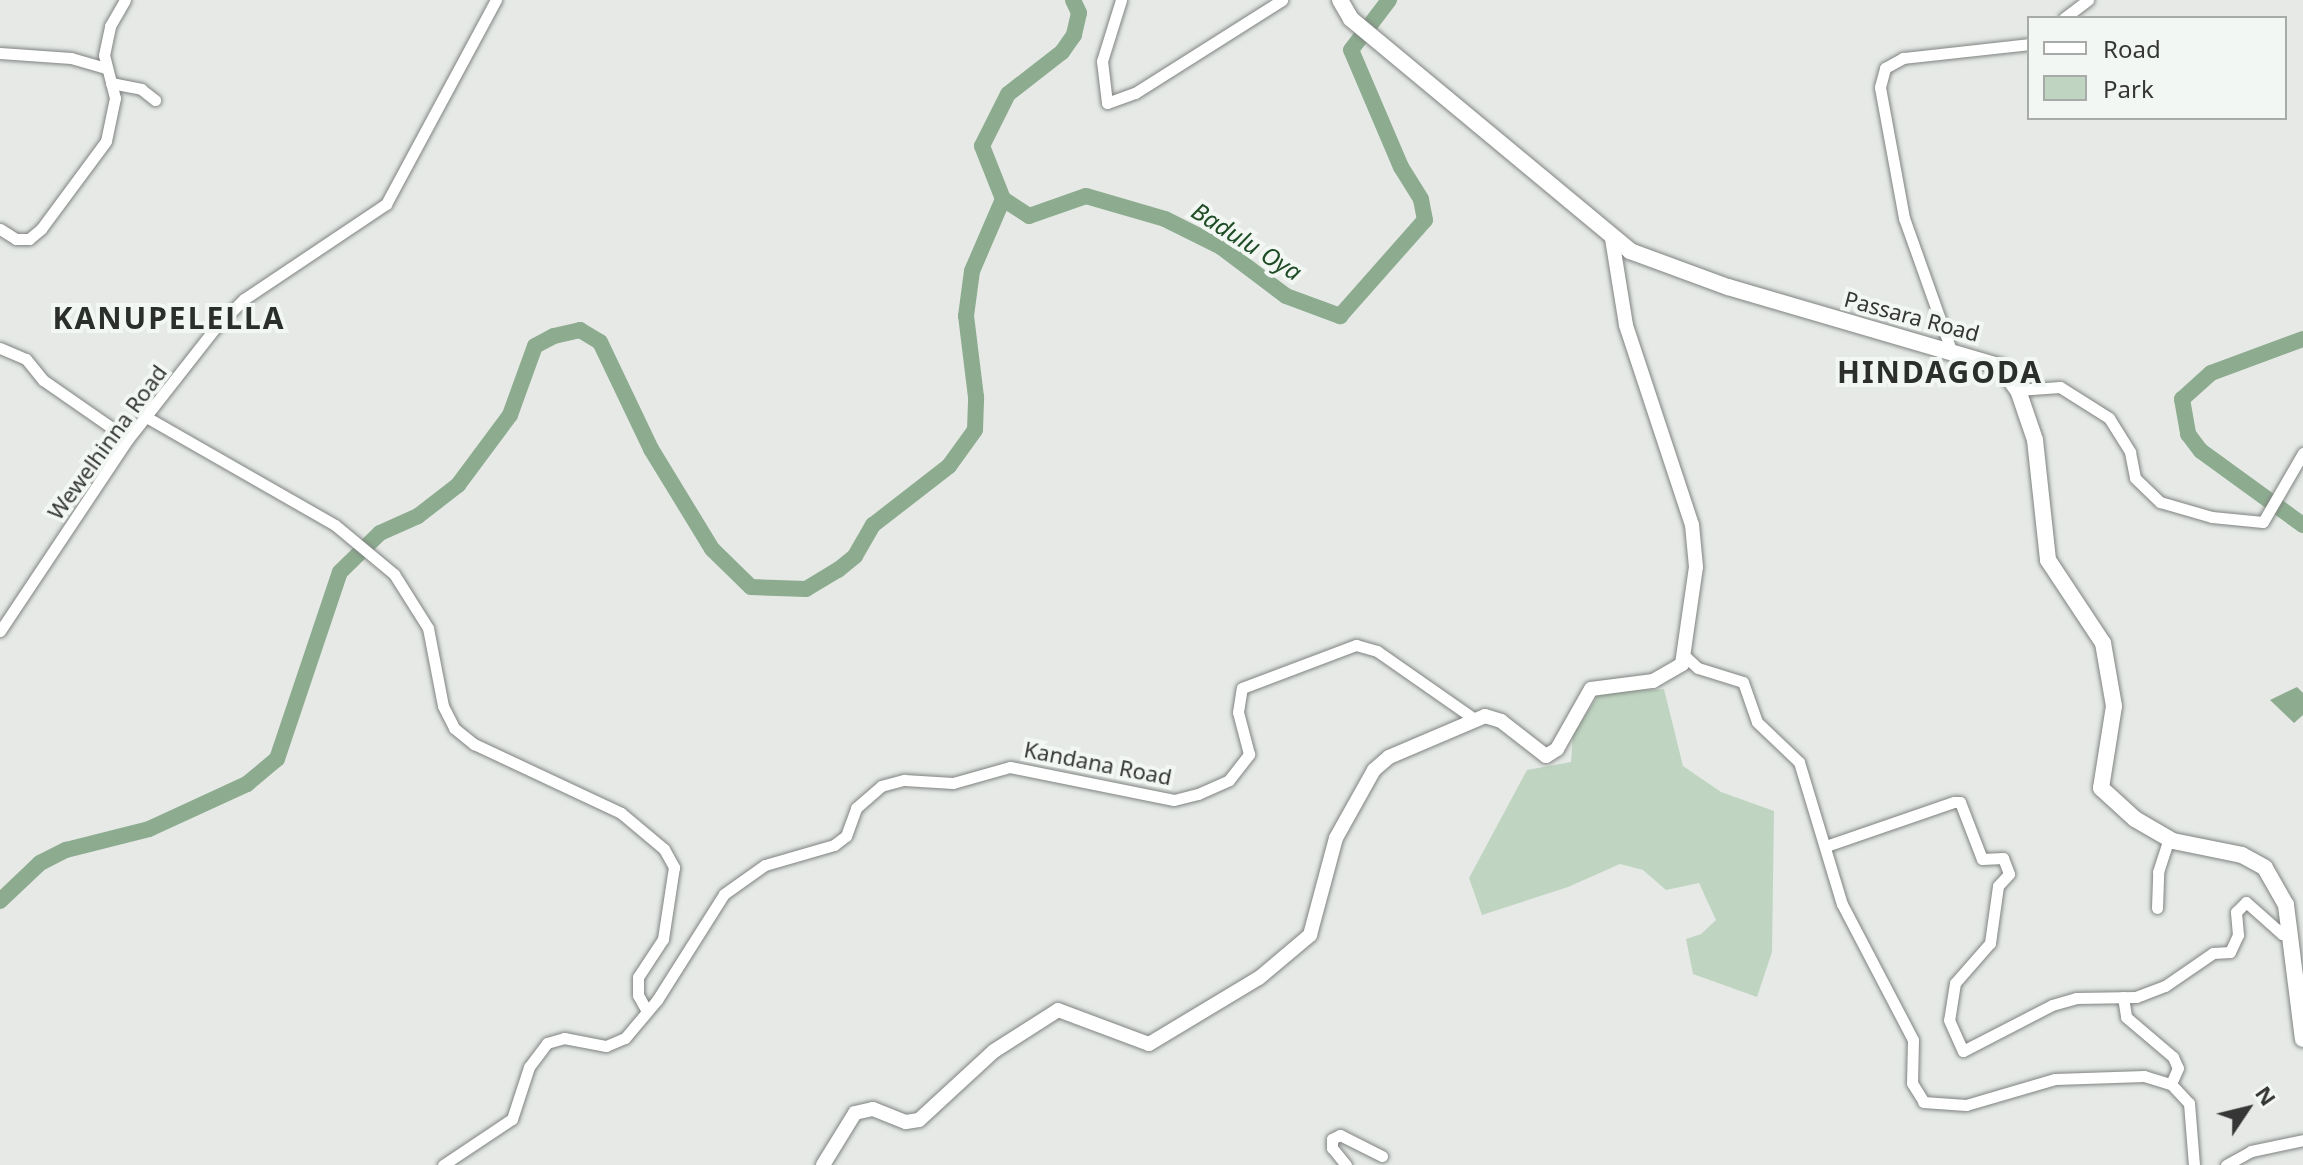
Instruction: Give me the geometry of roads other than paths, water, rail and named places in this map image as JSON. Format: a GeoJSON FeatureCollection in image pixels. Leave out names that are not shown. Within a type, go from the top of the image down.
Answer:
{"type":"FeatureCollection","features":[{"type":"Feature","properties":{"kind":"highway","name":"Passara Road"},"geometry":{"type":"LineString","coordinates":[[1340,0],[1351,19],[1612,239],[1674,270],[1993,362],[2018,390],[2040,469],[2041,530],[2048,560],[2096,627],[2114,691],[2101,788],[2125,811],[2169,839],[2242,855],[2265,868],[2286,905],[2303,1039]]}},
{"type":"Feature","properties":{"kind":"main road"},"geometry":{"type":"LineString","coordinates":[[823,1165],[855,1113],[873,1109],[906,1122],[919,1120],[994,1051],[1058,1010],[1149,1044],[1226,1001],[1310,935],[1336,838],[1374,770],[1389,757],[1476,720],[1501,721],[1546,756],[1557,749],[1591,689],[1653,681],[1674,671],[1686,657],[1696,567],[1692,525],[1630,338],[1612,239]]}},
{"type":"Feature","properties":{"kind":"street"},"geometry":{"type":"LineString","coordinates":[[0,229],[16,239],[29,239],[41,229],[106,141],[115,114],[106,68],[110,26],[125,0]]}},
{"type":"Feature","properties":{"kind":"street","name":"Wewelhinna Road"},"geometry":{"type":"LineString","coordinates":[[0,631],[128,439],[148,418],[215,328],[244,299],[386,204],[496,0]]}},
{"type":"Feature","properties":{"kind":"street"},"geometry":{"type":"LineString","coordinates":[[1121,0],[1102,61],[1107,103],[1162,77],[1282,0]]}},
{"type":"Feature","properties":{"kind":"street"},"geometry":{"type":"LineString","coordinates":[[2067,16],[2088,0]]}},
{"type":"Feature","properties":{"kind":"street"},"geometry":{"type":"LineString","coordinates":[[1951,350],[1904,218],[1889,158],[1882,77],[1885,68],[1903,58],[2027,44]]}},
{"type":"Feature","properties":{"kind":"street"},"geometry":{"type":"LineString","coordinates":[[0,53],[71,58],[106,68]]}},
{"type":"Feature","properties":{"kind":"street"},"geometry":{"type":"LineString","coordinates":[[111,83],[141,89],[155,100]]}},
{"type":"Feature","properties":{"kind":"street"},"geometry":{"type":"LineString","coordinates":[[0,348],[26,359],[43,380],[128,439]]}},
{"type":"Feature","properties":{"kind":"street"},"geometry":{"type":"LineString","coordinates":[[2018,390],[2060,387],[2109,418],[2130,452],[2135,478],[2160,502],[2241,522],[2263,522],[2303,453]]}},
{"type":"Feature","properties":{"kind":"street"},"geometry":{"type":"LineString","coordinates":[[148,418],[345,533],[394,574],[428,628],[443,706],[454,728],[474,744],[621,813],[664,849],[674,867],[663,939],[638,977],[638,995],[647,1011]]}},
{"type":"Feature","properties":{"kind":"street","name":"Kandana Road"},"geometry":{"type":"LineString","coordinates":[[443,1165],[512,1119],[529,1067],[547,1043],[564,1038],[606,1046],[625,1038],[647,1011],[724,894],[765,865],[834,845],[846,836],[856,808],[881,786],[904,780],[953,783],[1010,767],[1174,800],[1198,794],[1229,780],[1249,754],[1238,712],[1242,688],[1356,645],[1377,651],[1476,720]]}},
{"type":"Feature","properties":{"kind":"street"},"geometry":{"type":"LineString","coordinates":[[1686,657],[1698,668],[1743,682],[1757,722],[1799,762],[1842,904],[1913,1040],[1912,1083],[1924,1102],[1986,1102],[2055,1079],[2144,1076],[2171,1084],[2189,1103],[2194,1165]]}},
{"type":"Feature","properties":{"kind":"street"},"geometry":{"type":"LineString","coordinates":[[1826,846],[1960,802],[1982,859],[2003,858],[2009,874],[1998,886],[1990,943],[1955,983],[1949,1020],[1963,1051],[2052,1005],[2123,997],[2165,986],[2213,953],[2230,952],[2241,903],[2250,902],[2275,929],[2289,933]]}},
{"type":"Feature","properties":{"kind":"street"},"geometry":{"type":"LineString","coordinates":[[2157,908],[2158,872],[2169,839]]}},
{"type":"Feature","properties":{"kind":"street"},"geometry":{"type":"LineString","coordinates":[[2123,997],[2122,1010],[2136,1029],[2173,1057],[2178,1068],[2171,1084]]}},
{"type":"Feature","properties":{"kind":"street"},"geometry":{"type":"LineString","coordinates":[[1346,1165],[1332,1148],[1332,1139],[1340,1135],[1382,1156]]}},
{"type":"Feature","properties":{"kind":"street"},"geometry":{"type":"LineString","coordinates":[[2226,1165],[2251,1151],[2303,1140]]}},
{"type":"Feature","properties":{"kind":"waterway","name":"Badulu Oya"},"geometry":{"type":"LineString","coordinates":[[1073,0],[1079,13],[1074,35],[1062,52],[1008,94],[982,146],[1003,199],[1029,216],[1086,196],[1165,219],[1221,247],[1286,296],[1340,316],[1425,220],[1421,199],[1401,167],[1351,50],[1389,0]]}},
{"type":"Feature","properties":{"kind":"waterway"},"geometry":{"type":"LineString","coordinates":[[0,901],[40,863],[66,850],[149,829],[247,784],[277,759],[340,572],[380,533],[418,516],[458,485],[510,415],[535,346],[554,336],[580,330],[600,342],[651,449],[712,549],[751,587],[806,589],[838,570],[855,556],[873,525],[949,466],[975,430],[976,397],[966,316],[972,271],[1003,199]]}},
{"type":"Feature","properties":{"kind":"waterway"},"geometry":{"type":"LineString","coordinates":[[2303,339],[2211,373],[2182,399],[2188,434],[2201,451],[2303,525]]}},
{"type":"Feature","properties":{"kind":"district","name":"KANUPELELLA"},"geometry":{"type":"Point","coordinates":[169,318]}},
{"type":"Feature","properties":{"kind":"district","name":"HINDAGODA"},"geometry":{"type":"Point","coordinates":[1940,372]}}]}
